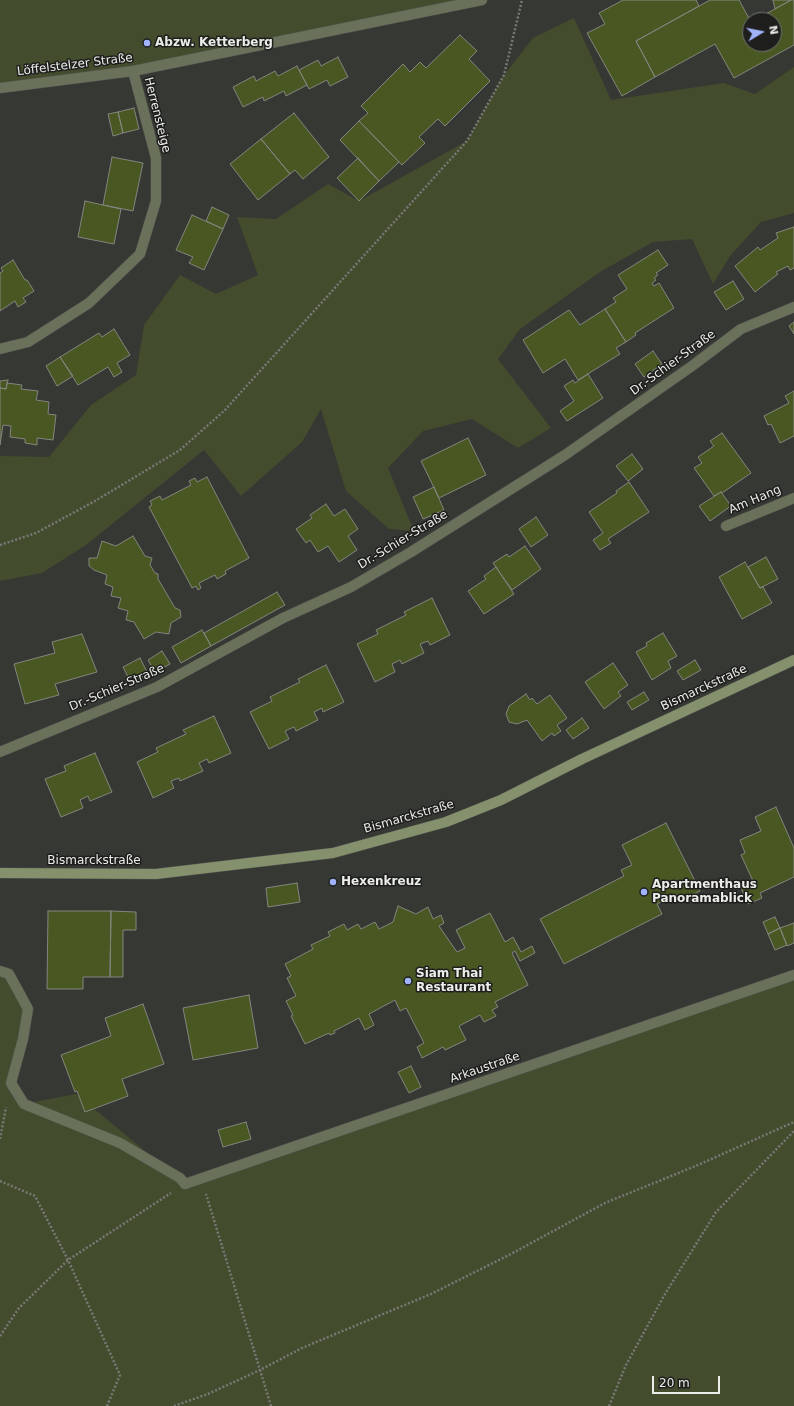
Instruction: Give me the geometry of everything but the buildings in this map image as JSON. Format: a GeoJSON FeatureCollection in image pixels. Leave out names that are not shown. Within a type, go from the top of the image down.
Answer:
{"type":"FeatureCollection","features":[{"type":"Feature","properties":{"kind":"street","name":"Löffelstelzer Straße"},"geometry":{"type":"LineString","coordinates":[[0,88],[133,71],[480,0]]}},
{"type":"Feature","properties":{"kind":"street","name":"Herrensteige"},"geometry":{"type":"LineString","coordinates":[[0,349],[28,342],[89,303],[140,254],[156,201],[156,158],[133,71]]}},
{"type":"Feature","properties":{"kind":"street","name":"Dr.-Schier-Straße"},"geometry":{"type":"LineString","coordinates":[[0,752],[157,687],[283,618],[351,587],[411,552],[565,455],[692,366],[741,329],[794,307]]}},
{"type":"Feature","properties":{"kind":"street","name":"Am Hang"},"geometry":{"type":"LineString","coordinates":[[726,526],[794,498]]}},
{"type":"Feature","properties":{"kind":"street","name":"Bismarckstraße"},"geometry":{"type":"LineString","coordinates":[[0,873],[156,874],[333,853],[446,822],[502,800],[582,759],[794,660]]}},
{"type":"Feature","properties":{"kind":"street"},"geometry":{"type":"LineString","coordinates":[[0,970],[9,974],[28,1009],[23,1039],[11,1084],[24,1104],[120,1143],[180,1178],[185,1184]]}},
{"type":"Feature","properties":{"kind":"street","name":"Arkaustraße"},"geometry":{"type":"LineString","coordinates":[[185,1184],[794,975]]}},
{"type":"Feature","properties":{"kind":"path"},"geometry":{"type":"LineString","coordinates":[[0,545],[36,533],[101,497],[180,450],[225,410],[467,141],[504,75],[522,0]]}},
{"type":"Feature","properties":{"kind":"path"},"geometry":{"type":"LineString","coordinates":[[0,1138],[11,1084]]}},
{"type":"Feature","properties":{"kind":"path"},"geometry":{"type":"LineString","coordinates":[[174,1406],[208,1394],[260,1370],[302,1348],[431,1294],[509,1255],[605,1203],[698,1165],[794,1122]]}},
{"type":"Feature","properties":{"kind":"path"},"geometry":{"type":"LineString","coordinates":[[609,1406],[626,1365],[665,1294],[716,1212],[794,1131]]}},
{"type":"Feature","properties":{"kind":"path"},"geometry":{"type":"LineString","coordinates":[[201,1179],[271,1406]]}},
{"type":"Feature","properties":{"kind":"path"},"geometry":{"type":"LineString","coordinates":[[0,1181],[35,1196],[68,1260],[120,1375],[107,1406]]}},
{"type":"Feature","properties":{"kind":"path"},"geometry":{"type":"LineString","coordinates":[[0,1336],[19,1308],[68,1260],[185,1184]]}},
{"type":"Feature","properties":{"kind":"green space"},"geometry":{"type":"Polygon","coordinates":[[[0,0],[482,0],[133,71],[0,88],[0,0]]]}},
{"type":"Feature","properties":{"kind":"green space"},"geometry":{"type":"Polygon","coordinates":[[[574,18],[611,100],[724,83],[755,94],[794,67],[794,213],[761,222],[730,256],[713,284],[692,239],[653,242],[600,272],[520,329],[498,359],[551,428],[518,448],[472,419],[423,431],[388,468],[414,531],[389,529],[346,491],[321,409],[302,442],[241,496],[204,450],[86,545],[42,573],[0,581],[0,456],[49,457],[91,405],[136,375],[144,325],[180,275],[216,294],[258,275],[237,217],[276,219],[328,184],[359,201],[467,141],[504,75],[533,38],[574,18]]]}},
{"type":"Feature","properties":{"kind":"green space"},"geometry":{"type":"Polygon","coordinates":[[[0,971],[9,974],[28,1009],[11,1083],[24,1104],[76,1094],[185,1184],[794,975],[794,1406],[0,1406],[0,971]]]}},
{"type":"Feature","properties":{"kind":"place","name":"Abzw. Ketterberg"},"geometry":{"type":"Point","coordinates":[147,43]}},
{"type":"Feature","properties":{"kind":"place","name":"Hexenkreuz"},"geometry":{"type":"Point","coordinates":[333,882]}},
{"type":"Feature","properties":{"kind":"place","name":"Apartmenthaus Panoramablick"},"geometry":{"type":"Point","coordinates":[644,892]}},
{"type":"Feature","properties":{"kind":"place","name":"Siam Thai Restaurant"},"geometry":{"type":"Point","coordinates":[408,981]}}]}
